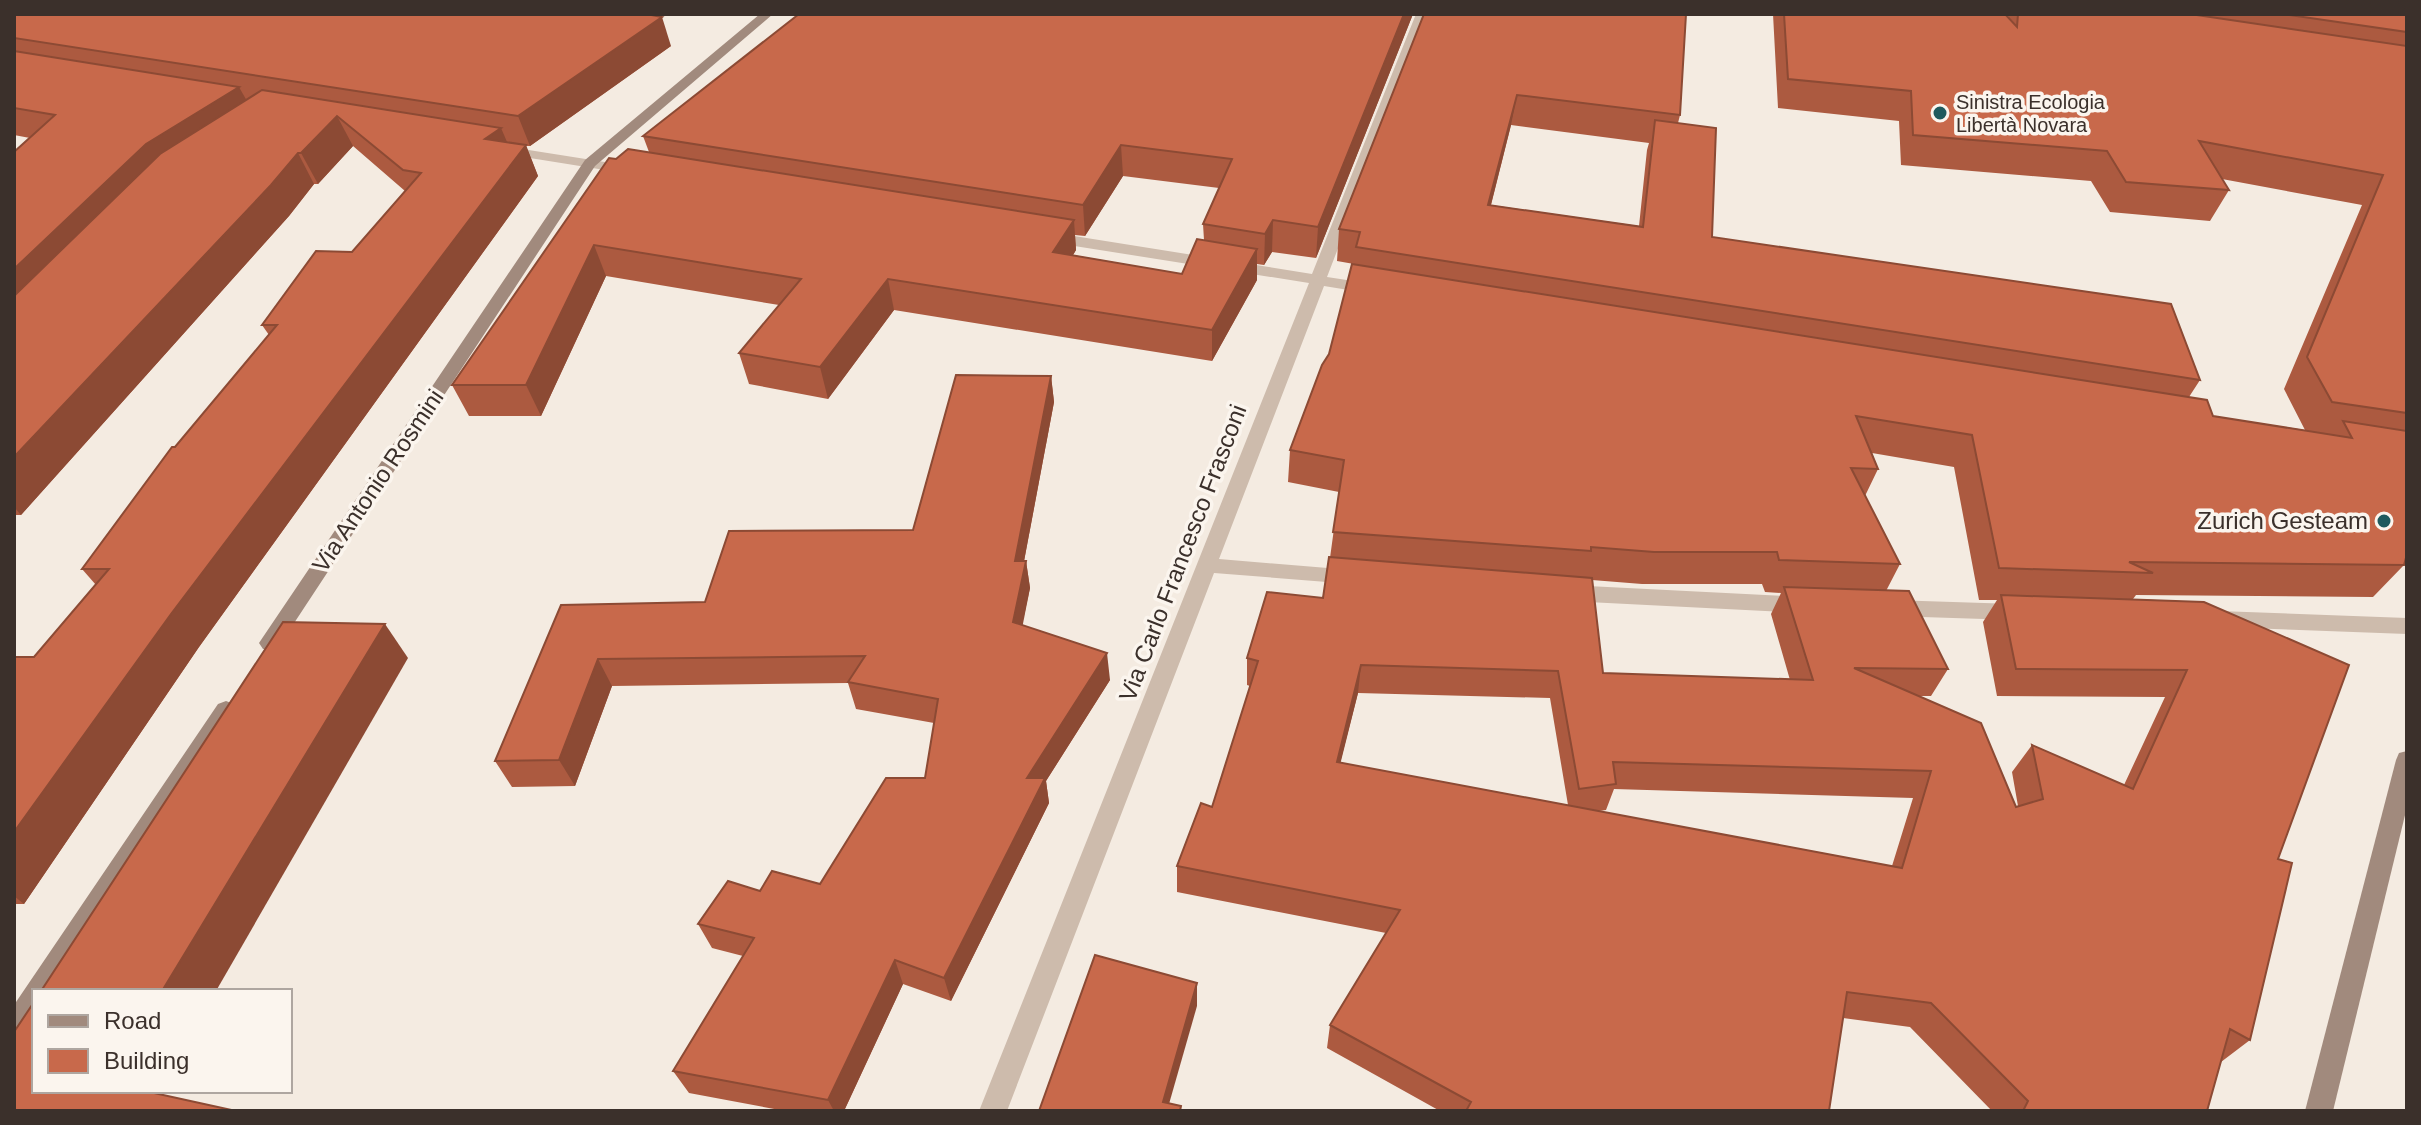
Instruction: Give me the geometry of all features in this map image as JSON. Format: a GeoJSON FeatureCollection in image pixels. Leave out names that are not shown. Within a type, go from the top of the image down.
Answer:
{"type":"FeatureCollection","features":[{"type":"Feature","properties":{"kind":"street","name":"Via Antonio Rosmini"},"geometry":{"type":"LineString","coordinates":[[258,661],[590,163],[767,14]]}},
{"type":"Feature","properties":{"kind":"street","name":"Via Carlo Francesco Frasconi"},"geometry":{"type":"LineString","coordinates":[[993,1111],[1422,14]]}},
{"type":"Feature","properties":{"kind":"street"},"geometry":{"type":"LineString","coordinates":[[486,147],[644,172]]}},
{"type":"Feature","properties":{"kind":"street"},"geometry":{"type":"LineString","coordinates":[[1025,233],[1387,291]]}},
{"type":"Feature","properties":{"kind":"street"},"geometry":{"type":"LineString","coordinates":[[1206,565],[1378,579]]}},
{"type":"Feature","properties":{"kind":"street"},"geometry":{"type":"LineString","coordinates":[[1551,592],[1819,605]]}},
{"type":"Feature","properties":{"kind":"street"},"geometry":{"type":"LineString","coordinates":[[1867,607],[2041,613]]}},
{"type":"Feature","properties":{"kind":"street"},"geometry":{"type":"LineString","coordinates":[[2198,618],[2407,626]]}},
{"type":"Feature","properties":{"kind":"street"},"geometry":{"type":"LineString","coordinates":[[40,989],[241,688]]}},
{"type":"Feature","properties":{"kind":"street"},"geometry":{"type":"LineString","coordinates":[[2319,1111],[2407,760]]}},
{"type":"Feature","properties":{"kind":"street"},"geometry":{"type":"LineString","coordinates":[[14,1028],[32,1001]]}},
{"type":"Feature","properties":{"kind":"building"},"geometry":{"type":"Polygon","coordinates":[[[14,14],[646,14],[662,17],[518,116],[14,38],[14,14]]]}},
{"type":"Feature","properties":{"kind":"building"},"geometry":{"type":"Polygon","coordinates":[[[799,14],[1404,14],[1318,227],[1273,220],[1265,234],[1203,224],[1232,159],[1121,145],[1083,205],[643,136],[799,14]]]}},
{"type":"Feature","properties":{"kind":"building"},"geometry":{"type":"Polygon","coordinates":[[[1424,14],[1686,14],[1680,115],[1517,95],[1488,205],[1643,227],[1655,120],[1716,128],[1712,237],[2171,304],[2200,380],[1356,247],[1360,232],[1339,229],[1424,14]]]}},
{"type":"Feature","properties":{"kind":"building"},"geometry":{"type":"Polygon","coordinates":[[[1784,14],[2005,14],[2017,27],[2018,14],[2190,14],[2407,46],[2407,413],[2332,402],[2307,357],[2383,175],[2199,141],[2229,190],[2126,182],[2107,151],[1913,135],[1911,91],[1788,79],[1784,14]]]}},
{"type":"Feature","properties":{"kind":"building"},"geometry":{"type":"Polygon","coordinates":[[[2283,14],[2407,14],[2407,32],[2283,14]]]}},
{"type":"Feature","properties":{"kind":"building"},"geometry":{"type":"Polygon","coordinates":[[[14,51],[239,87],[146,144],[14,269],[14,152],[55,115],[14,108],[14,51]]]}},
{"type":"Feature","properties":{"kind":"building"},"geometry":{"type":"Polygon","coordinates":[[[262,90],[501,128],[485,139],[526,145],[171,614],[14,832],[14,657],[34,657],[109,569],[82,569],[172,447],[277,325],[262,325],[316,251],[352,252],[421,173],[403,170],[337,116],[298,153],[14,457],[14,296],[160,154],[262,90]]]}},
{"type":"Feature","properties":{"kind":"building"},"geometry":{"type":"Polygon","coordinates":[[[628,149],[1074,220],[1053,252],[1182,274],[1197,239],[1257,249],[1212,330],[888,279],[820,367],[739,353],[801,279],[594,245],[526,385],[452,385],[609,158],[616,159],[628,149]]]}},
{"type":"Feature","properties":{"kind":"building"},"geometry":{"type":"Polygon","coordinates":[[[1352,264],[2207,400],[2213,416],[2352,438],[2343,421],[2407,431],[2407,554],[2404,565],[2129,562],[2153,573],[1999,568],[1972,435],[1856,416],[1878,469],[1851,468],[1900,564],[1779,560],[1777,552],[1654,552],[1591,547],[1591,551],[1333,532],[1344,460],[1290,450],[1329,354],[1352,264]]]}},
{"type":"Feature","properties":{"kind":"building"},"geometry":{"type":"Polygon","coordinates":[[[956,375],[1051,376],[1015,561],[1026,561],[1013,622],[1107,653],[1027,778],[1045,778],[944,978],[895,960],[828,1100],[673,1071],[754,938],[698,924],[728,881],[760,891],[772,871],[820,884],[886,778],[925,778],[938,699],[848,682],[865,656],[598,659],[559,760],[495,761],[561,605],[705,602],[729,531],[913,530],[956,375]]]}},
{"type":"Feature","properties":{"kind":"building"},"geometry":{"type":"Polygon","coordinates":[[[1329,557],[1592,578],[1603,673],[1813,680],[1784,587],[1909,591],[1948,669],[1854,668],[1981,723],[2016,807],[2043,799],[2032,745],[2133,789],[2187,670],[2016,669],[2001,595],[2204,602],[2349,665],[2278,859],[2292,863],[2250,1040],[2230,1029],[2207,1111],[2023,1111],[2028,1101],[1931,1003],[1847,992],[1829,1111],[1466,1111],[1471,1102],[1330,1025],[1400,910],[1177,866],[1201,803],[1212,807],[1258,661],[1247,658],[1267,592],[1323,598],[1329,557]],[[1361,665],[1337,762],[1902,868],[1931,771],[1613,762],[1616,784],[1579,789],[1558,671],[1361,665]]]}},
{"type":"Feature","properties":{"kind":"building"},"geometry":{"type":"Polygon","coordinates":[[[283,622],[385,624],[163,989],[42,989],[283,622]]]}},
{"type":"Feature","properties":{"kind":"building"},"geometry":{"type":"Polygon","coordinates":[[[1095,955],[1197,983],[1163,1102],[1181,1106],[1180,1111],[1039,1111],[1095,955]]]}},
{"type":"Feature","properties":{"kind":"building"},"geometry":{"type":"Polygon","coordinates":[[[32,1005],[32,1093],[154,1093],[236,1111],[14,1111],[14,1032],[32,1005]]]}},
{"type":"Feature","properties":{"kind":"place","name":"Sinistra Ecologia Libertà Novara"},"geometry":{"type":"Point","coordinates":[1940,113]}},
{"type":"Feature","properties":{"kind":"place","name":"Zurich Gesteam"},"geometry":{"type":"Point","coordinates":[2384,521]}}]}
